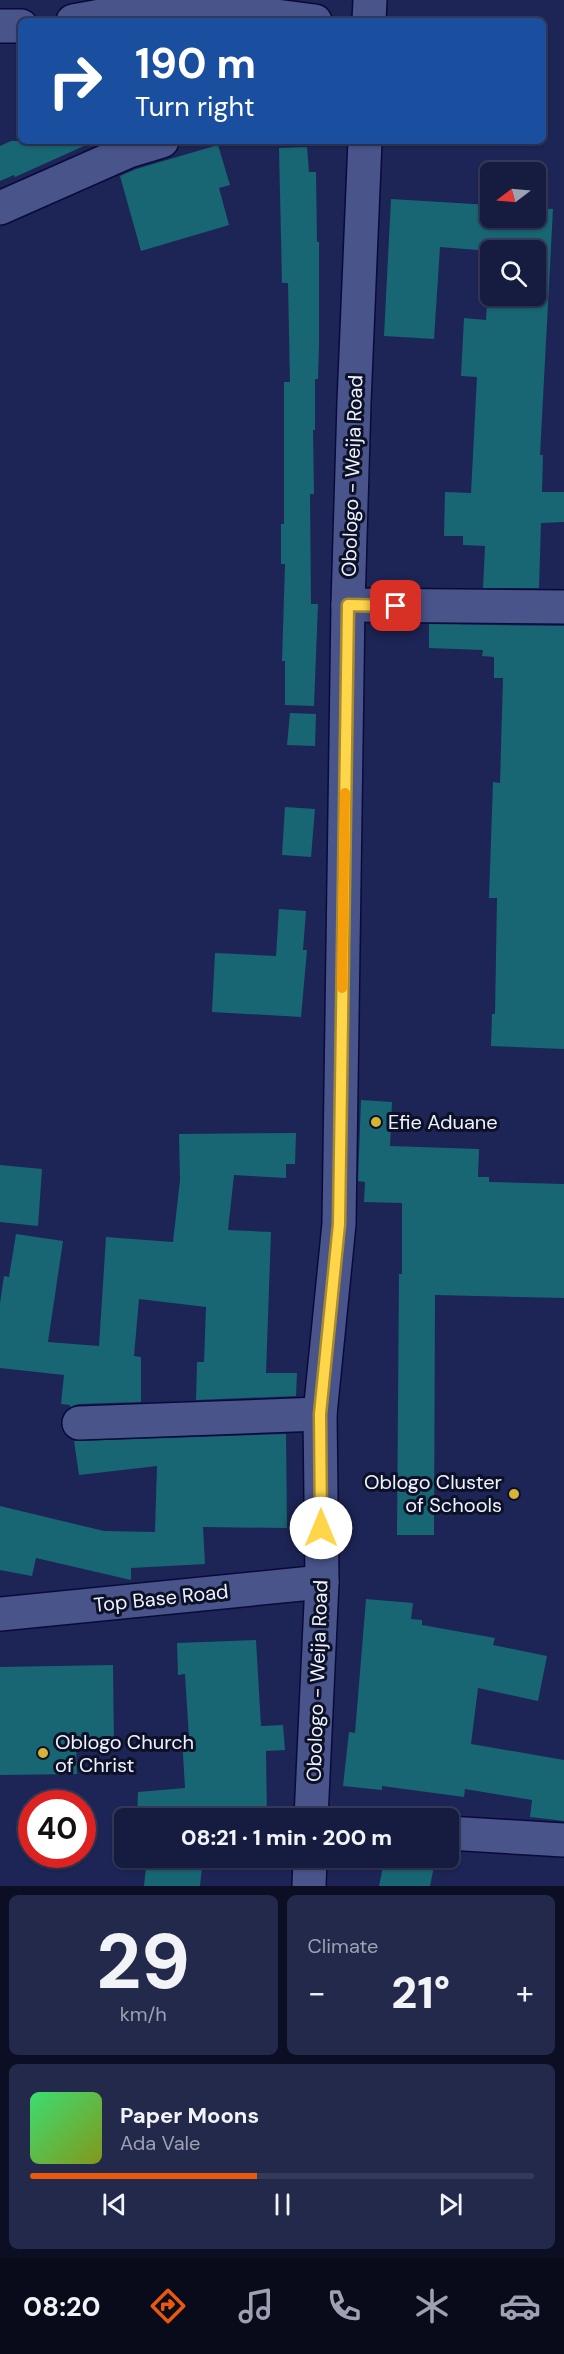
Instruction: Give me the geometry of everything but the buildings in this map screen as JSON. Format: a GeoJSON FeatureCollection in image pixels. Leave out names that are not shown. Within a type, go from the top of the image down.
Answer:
{"type":"FeatureCollection","features":[{"type":"Feature","properties":{"kind":"street"},"geometry":{"type":"LineString","coordinates":[[369,18],[370,0]]}},
{"type":"Feature","properties":{"kind":"street"},"geometry":{"type":"LineString","coordinates":[[90,18],[172,3],[291,18]]}},
{"type":"Feature","properties":{"kind":"street"},"geometry":{"type":"LineString","coordinates":[[0,26],[18,26]]}},
{"type":"Feature","properties":{"kind":"street"},"geometry":{"type":"LineString","coordinates":[[0,208],[129,151],[152,144]]}},
{"type":"Feature","properties":{"kind":"street","name":"Obologo - Weija Road"},"geometry":{"type":"LineString","coordinates":[[311,1808],[322,1582],[320,1414],[339,1224],[348,605],[365,144]]}},
{"type":"Feature","properties":{"kind":"street"},"geometry":{"type":"LineString","coordinates":[[348,605],[564,607]]}},
{"type":"Feature","properties":{"kind":"street"},"geometry":{"type":"LineString","coordinates":[[79,1423],[320,1414]]}},
{"type":"Feature","properties":{"kind":"street","name":"Top Base Road"},"geometry":{"type":"LineString","coordinates":[[0,1614],[322,1582]]}},
{"type":"Feature","properties":{"kind":"street"},"geometry":{"type":"LineString","coordinates":[[459,1834],[564,1840]]}},
{"type":"Feature","properties":{"kind":"street"},"geometry":{"type":"LineString","coordinates":[[309,1886],[310,1868]]}},
{"type":"Feature","properties":{"kind":"slow traffic"},"geometry":{"type":"LineString","coordinates":[[342,988],[345,793]]}},
{"type":"Feature","properties":{"kind":"place","name":"Efie Aduane"},"geometry":{"type":"Point","coordinates":[376,1122]}},
{"type":"Feature","properties":{"kind":"place","name":"Oblogo Cluster of Schools"},"geometry":{"type":"Point","coordinates":[514,1494]}},
{"type":"Feature","properties":{"kind":"place","name":"Oblogo Church of Christ"},"geometry":{"type":"Point","coordinates":[43,1753]}},
{"type":"Feature","properties":{"kind":"route"},"geometry":{"type":"LineString","coordinates":[[321,1528],[320,1414],[339,1224],[348,605],[396,606]]}}]}
